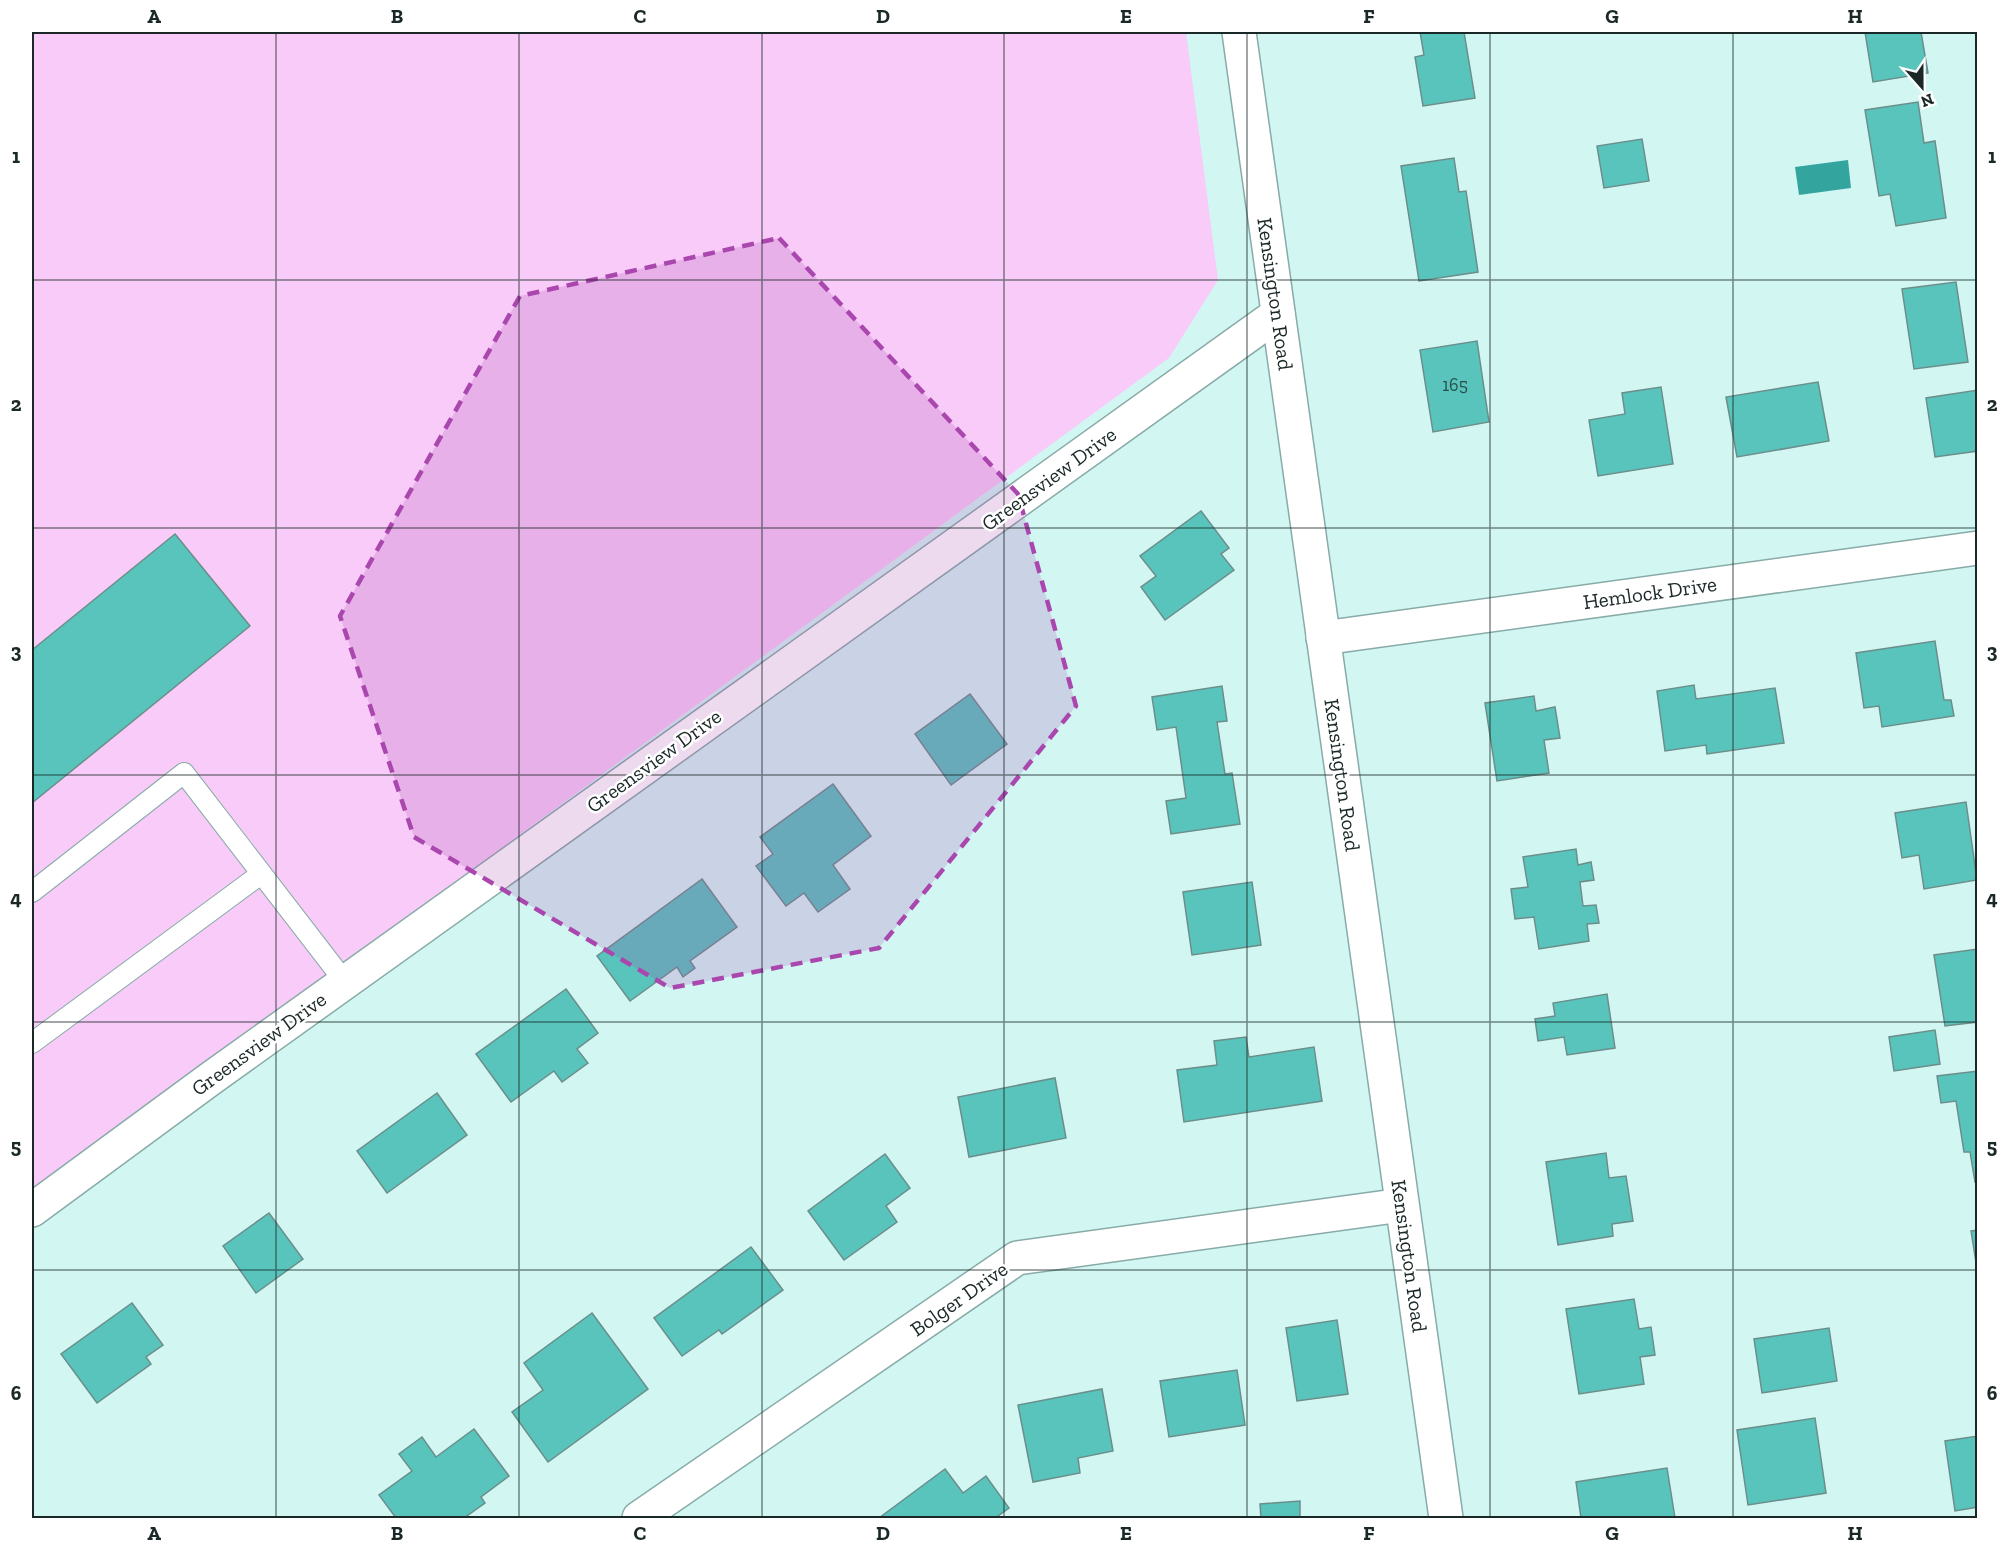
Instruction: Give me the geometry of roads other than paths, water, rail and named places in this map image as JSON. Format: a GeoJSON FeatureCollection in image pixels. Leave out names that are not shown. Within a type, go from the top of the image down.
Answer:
{"type":"FeatureCollection","features":[{"type":"Feature","properties":{"kind":"street","name":"Kensington Road"},"geometry":{"type":"LineString","coordinates":[[1239,32],[1446,1518]]}},
{"type":"Feature","properties":{"kind":"street","name":"Greensview Drive"},"geometry":{"type":"LineString","coordinates":[[32,1210],[345,982],[1278,314]]}},
{"type":"Feature","properties":{"kind":"street","name":"Hemlock Drive"},"geometry":{"type":"LineString","coordinates":[[1323,638],[1977,548]]}},
{"type":"Feature","properties":{"kind":"street","name":"Bolger Drive"},"geometry":{"type":"LineString","coordinates":[[639,1518],[1017,1258],[1402,1205]]}},
{"type":"Feature","properties":{"kind":"lane"},"geometry":{"type":"LineString","coordinates":[[32,892],[184,773],[345,982]]}},
{"type":"Feature","properties":{"kind":"lane"},"geometry":{"type":"LineString","coordinates":[[32,1043],[261,874]]}},
{"type":"Feature","properties":{"kind":"water"},"geometry":{"type":"Polygon","coordinates":[[[1848,160],[1851,188],[1799,195],[1795,167],[1848,160]]]}}]}
